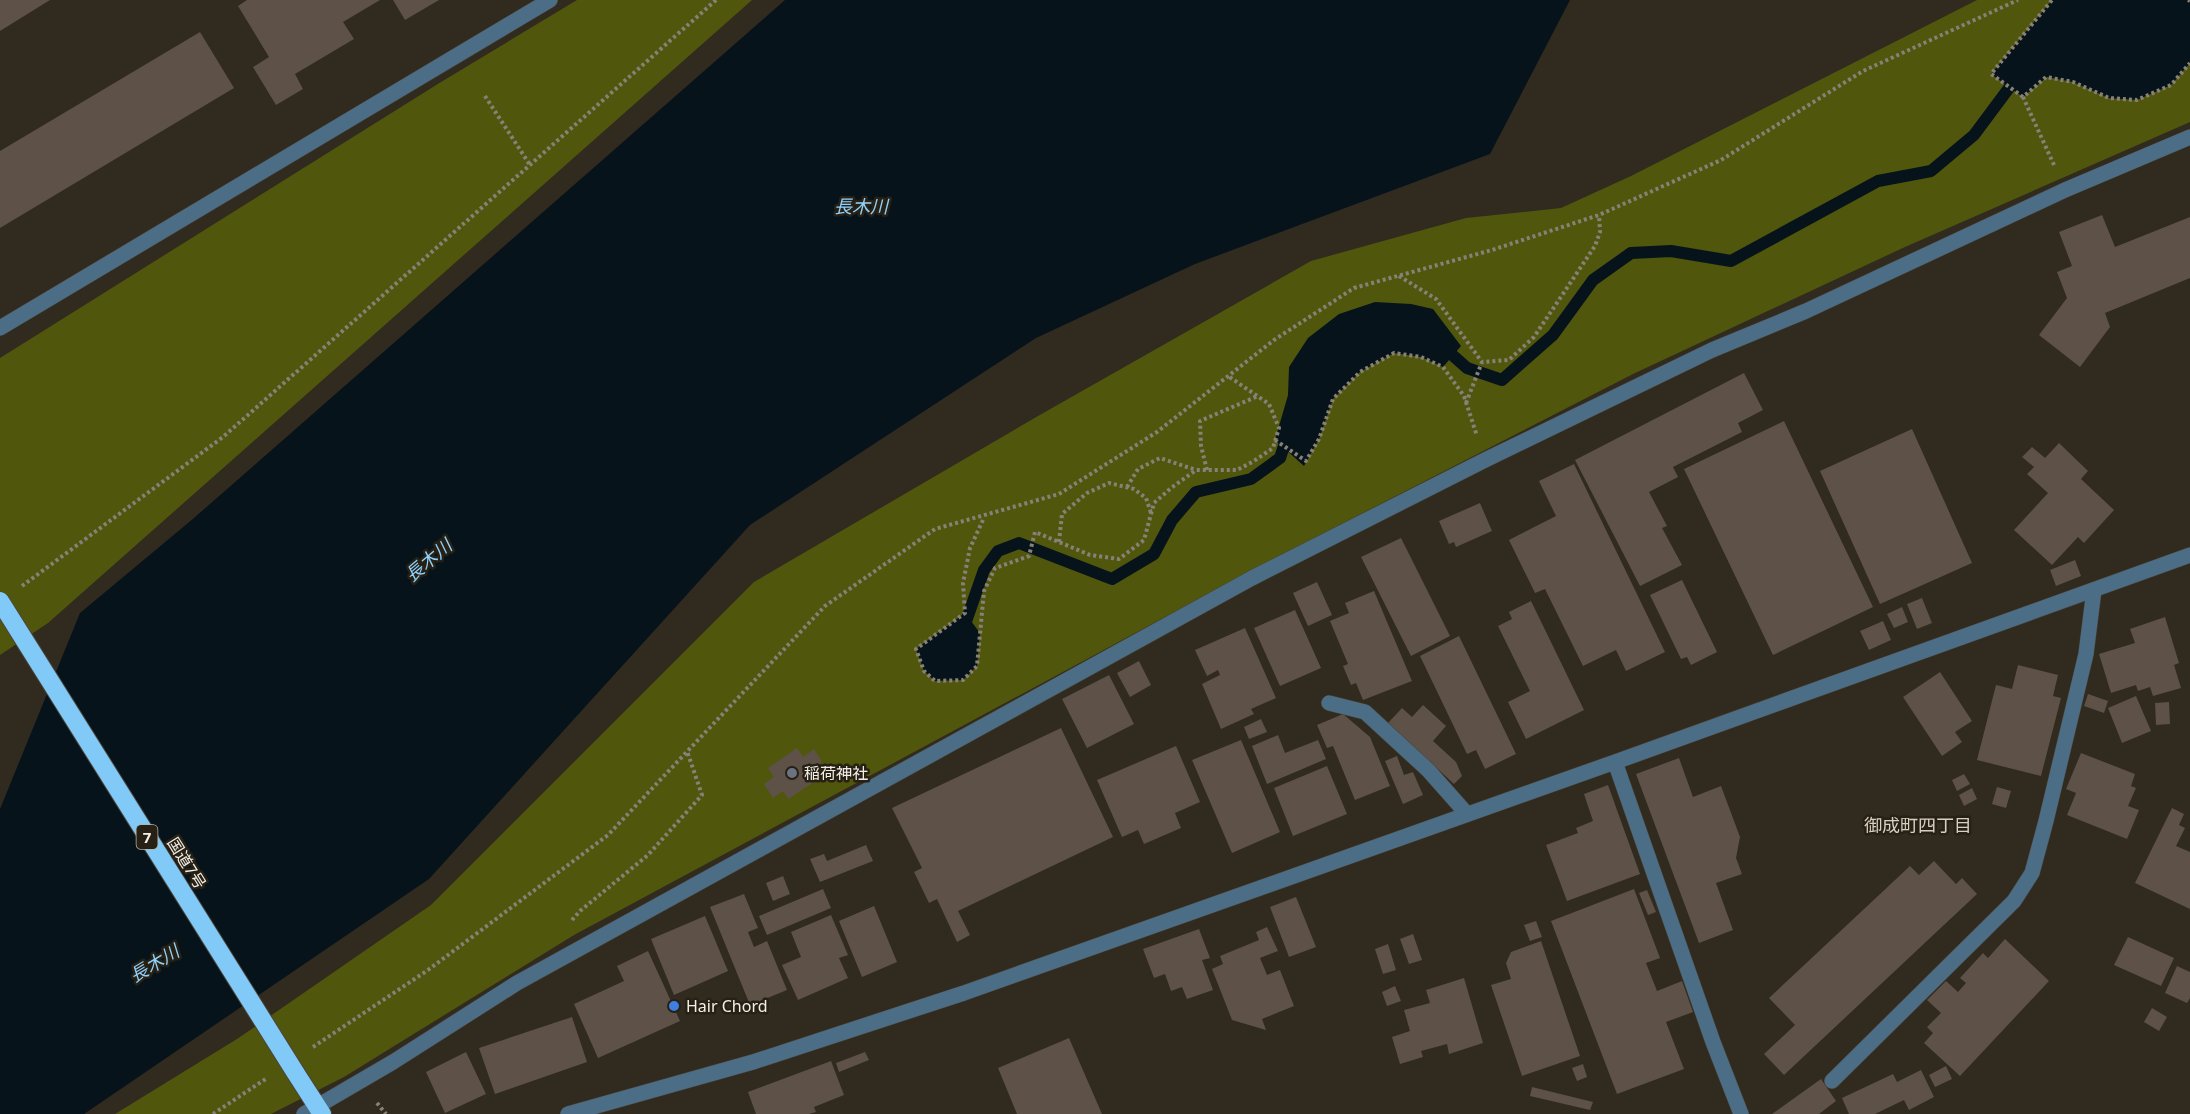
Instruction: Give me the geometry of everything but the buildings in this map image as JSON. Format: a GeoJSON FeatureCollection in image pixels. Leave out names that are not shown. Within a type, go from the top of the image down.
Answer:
{"type":"FeatureCollection","features":[{"type":"Feature","properties":{"kind":"highway","name":"国道7号"},"geometry":{"type":"LineString","coordinates":[[0,601],[295,1072],[314,1111]]}},
{"type":"Feature","properties":{"kind":"street"},"geometry":{"type":"LineString","coordinates":[[0,328],[550,0]]}},
{"type":"Feature","properties":{"kind":"street"},"geometry":{"type":"LineString","coordinates":[[314,1111],[517,983],[1252,578],[1485,460],[1712,350],[1806,311],[2065,190],[2190,137]]}},
{"type":"Feature","properties":{"kind":"street"},"geometry":{"type":"LineString","coordinates":[[568,1114],[753,1062],[964,993],[1616,762],[2190,555]]}},
{"type":"Feature","properties":{"kind":"street"},"geometry":{"type":"LineString","coordinates":[[1832,1081],[2014,901],[2031,873],[2046,821],[2086,654],[2094,590]]}},
{"type":"Feature","properties":{"kind":"street"},"geometry":{"type":"LineString","coordinates":[[1329,703],[1365,712],[1428,770],[1467,814]]}},
{"type":"Feature","properties":{"kind":"street"},"geometry":{"type":"LineString","coordinates":[[1616,762],[1713,1042],[1741,1114]]}},
{"type":"Feature","properties":{"kind":"path"},"geometry":{"type":"LineString","coordinates":[[19,589],[223,437],[716,0]]}},
{"type":"Feature","properties":{"kind":"path"},"geometry":{"type":"LineString","coordinates":[[311,1049],[429,970],[608,835],[825,606],[935,529],[1059,494],[1157,432],[1274,340],[1354,288],[1492,250],[1599,215],[1721,160],[1863,71],[2018,0]]}},
{"type":"Feature","properties":{"kind":"path"},"geometry":{"type":"LineString","coordinates":[[2052,0],[1991,74],[2023,98],[2065,190]]}},
{"type":"Feature","properties":{"kind":"path"},"geometry":{"type":"LineString","coordinates":[[2023,98],[2046,77],[2073,82],[2109,98],[2138,100],[2171,86],[2190,63]]}},
{"type":"Feature","properties":{"kind":"path"},"geometry":{"type":"LineString","coordinates":[[485,96],[530,165]]}},
{"type":"Feature","properties":{"kind":"path"},"geometry":{"type":"LineString","coordinates":[[1482,363],[1509,360],[1534,336],[1595,246],[1600,232],[1599,215]]}},
{"type":"Feature","properties":{"kind":"path"},"geometry":{"type":"LineString","coordinates":[[1398,276],[1436,299],[1482,363]]}},
{"type":"Feature","properties":{"kind":"path"},"geometry":{"type":"LineString","coordinates":[[1275,440],[1306,461],[1319,439],[1333,399],[1360,372],[1394,353],[1421,357],[1443,367],[1464,396],[1485,460]]}},
{"type":"Feature","properties":{"kind":"path"},"geometry":{"type":"LineString","coordinates":[[1466,404],[1482,363]]}},
{"type":"Feature","properties":{"kind":"path"},"geometry":{"type":"LineString","coordinates":[[1127,487],[1137,469],[1160,458],[1196,470],[1237,470],[1273,448],[1279,428],[1269,404],[1228,376]]}},
{"type":"Feature","properties":{"kind":"path"},"geometry":{"type":"LineString","coordinates":[[1206,470],[1201,446],[1200,421],[1258,396]]}},
{"type":"Feature","properties":{"kind":"path"},"geometry":{"type":"LineString","coordinates":[[982,520],[970,548],[963,583],[965,614],[916,649],[924,671],[935,681],[963,680],[976,666],[984,591],[995,568],[1029,556],[1035,532],[1090,555],[1119,559],[1144,540],[1154,503],[1196,470]]}},
{"type":"Feature","properties":{"kind":"path"},"geometry":{"type":"LineString","coordinates":[[1059,542],[1062,514],[1087,493],[1109,483],[1134,489],[1146,498],[1151,513]]}},
{"type":"Feature","properties":{"kind":"path"},"geometry":{"type":"LineString","coordinates":[[572,920],[648,855],[702,795],[687,751]]}},
{"type":"Feature","properties":{"kind":"path"},"geometry":{"type":"LineString","coordinates":[[213,1114],[272,1075]]}},
{"type":"Feature","properties":{"kind":"green space"},"geometry":{"type":"Polygon","coordinates":[[[577,0],[752,0],[48,623],[0,655],[0,358],[441,82],[577,0]]]}},
{"type":"Feature","properties":{"kind":"green space"},"geometry":{"type":"Polygon","coordinates":[[[1977,0],[2190,0],[2190,122],[1905,247],[1633,374],[1256,568],[574,935],[344,1077],[271,1114],[115,1114],[237,1039],[431,905],[754,582],[1038,416],[1311,261],[1466,218],[1561,208],[1631,176],[1977,0]]]}},
{"type":"Feature","properties":{"kind":"water","name":"長木川"},"geometry":{"type":"Polygon","coordinates":[[[785,0],[1570,0],[1490,154],[1195,264],[1036,338],[750,525],[429,879],[84,1114],[0,1114],[0,809],[80,613],[194,518],[785,0]]]}},
{"type":"Feature","properties":{"kind":"water"},"geometry":{"type":"Polygon","coordinates":[[[2052,0],[2188,0],[2190,1],[2190,63],[2171,85],[2137,100],[2109,98],[2073,82],[2047,77],[2023,97],[1991,74],[2052,0]]]}},
{"type":"Feature","properties":{"kind":"water"},"geometry":{"type":"Polygon","coordinates":[[[1375,302],[1411,304],[1433,309],[1461,346],[1443,367],[1421,357],[1394,353],[1360,372],[1333,399],[1319,439],[1304,466],[1275,440],[1288,395],[1289,367],[1308,338],[1339,314],[1375,302]]]}},
{"type":"Feature","properties":{"kind":"water"},"geometry":{"type":"Polygon","coordinates":[[[965,613],[980,633],[977,666],[963,680],[935,681],[924,671],[916,649],[965,613]]]}},
{"type":"Feature","properties":{"kind":"waterway"},"geometry":{"type":"LineString","coordinates":[[1441,345],[1467,368],[1502,380],[1553,335],[1593,280],[1631,253],[1671,251],[1731,261],[1878,181],[1931,171],[1974,135],[2009,88]]}},
{"type":"Feature","properties":{"kind":"waterway"},"geometry":{"type":"LineString","coordinates":[[963,630],[984,570],[998,551],[1019,543],[1112,579],[1154,554],[1172,520],[1196,492],[1251,479],[1280,458],[1288,434]]}},
{"type":"Feature","properties":{"kind":"place","name":"稲荷神社"},"geometry":{"type":"Point","coordinates":[792,773]}},
{"type":"Feature","properties":{"kind":"place","name":"Hair Chord"},"geometry":{"type":"Point","coordinates":[674,1006]}},
{"type":"Feature","properties":{"kind":"district","name":"御成町四丁目"},"geometry":{"type":"Point","coordinates":[1918,825]}}]}
